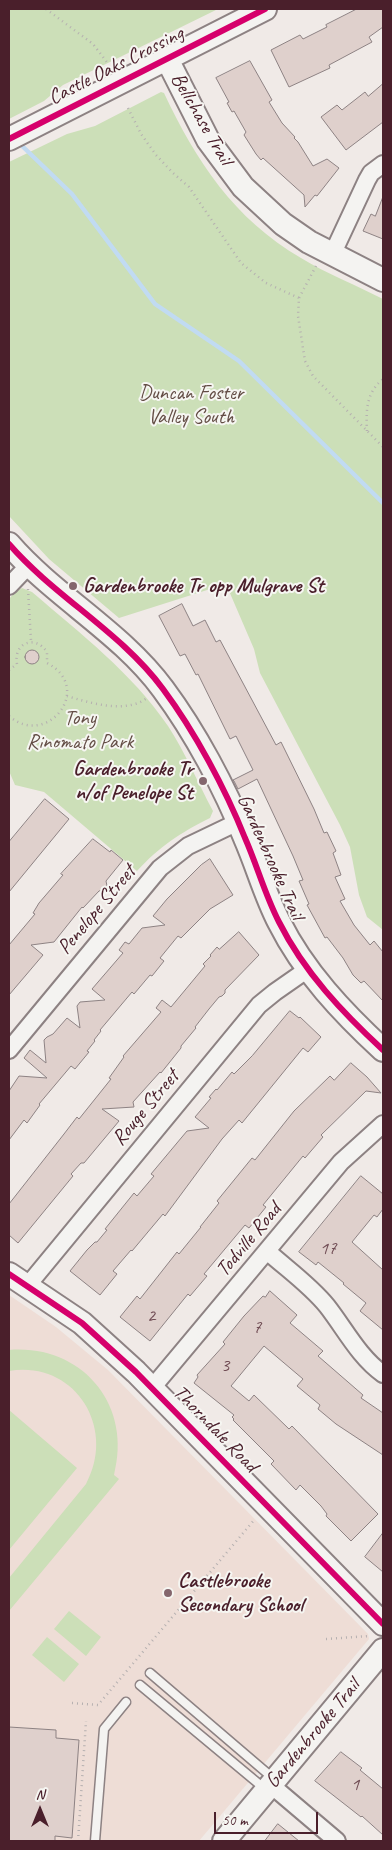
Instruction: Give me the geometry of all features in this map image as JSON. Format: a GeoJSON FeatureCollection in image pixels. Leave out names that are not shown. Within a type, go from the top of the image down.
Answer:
{"type":"FeatureCollection","features":[{"type":"Feature","properties":{"kind":"street","name":"Castle Oaks Crossing"},"geometry":{"type":"LineString","coordinates":[[9,139],[265,9]]}},
{"type":"Feature","properties":{"kind":"street","name":"Bellchase Trail"},"geometry":{"type":"LineString","coordinates":[[167,59],[208,140],[243,187],[283,224],[309,242],[324,260],[383,280]]}},
{"type":"Feature","properties":{"kind":"street"},"geometry":{"type":"LineString","coordinates":[[324,260],[371,173],[383,164]]}},
{"type":"Feature","properties":{"kind":"street","name":"Gardenbrooke Trail"},"geometry":{"type":"LineString","coordinates":[[9,544],[29,565],[132,654],[162,688],[198,743],[238,822],[279,922],[322,989],[383,1050]]}},
{"type":"Feature","properties":{"kind":"street"},"geometry":{"type":"LineString","coordinates":[[9,586],[29,565]]}},
{"type":"Feature","properties":{"kind":"street","name":"Penelope Street"},"geometry":{"type":"LineString","coordinates":[[9,1050],[160,868],[188,846],[238,822]]}},
{"type":"Feature","properties":{"kind":"street","name":"Rouge Street"},"geometry":{"type":"LineString","coordinates":[[18,1279],[259,1006],[275,992],[308,969]]}},
{"type":"Feature","properties":{"kind":"street","name":"Todville Road"},"geometry":{"type":"LineString","coordinates":[[152,1388],[341,1162],[383,1124]]}},
{"type":"Feature","properties":{"kind":"street"},"geometry":{"type":"LineString","coordinates":[[267,1251],[313,1290],[367,1359],[383,1374]]}},
{"type":"Feature","properties":{"kind":"street","name":"Thorndale Road"},"geometry":{"type":"LineString","coordinates":[[18,1279],[82,1323],[152,1388],[379,1637]]}},
{"type":"Feature","properties":{"kind":"street","name":"Gardenbrooke Trail"},"geometry":{"type":"LineString","coordinates":[[224,1841],[271,1785],[379,1637]]}},
{"type":"Feature","properties":{"kind":"street"},"geometry":{"type":"LineString","coordinates":[[271,1785],[337,1841]]}},
{"type":"Feature","properties":{"kind":"lane"},"geometry":{"type":"LineString","coordinates":[[150,1673],[271,1785]]}},
{"type":"Feature","properties":{"kind":"lane"},"geometry":{"type":"LineString","coordinates":[[140,1685],[271,1785]]}},
{"type":"Feature","properties":{"kind":"lane"},"geometry":{"type":"LineString","coordinates":[[95,1841],[104,1728],[126,1702]]}},
{"type":"Feature","properties":{"kind":"path"},"geometry":{"type":"LineString","coordinates":[[46,9],[93,44],[109,65]]}},
{"type":"Feature","properties":{"kind":"path"},"geometry":{"type":"LineString","coordinates":[[128,108],[156,155],[189,187],[241,263],[266,283],[299,298]]}},
{"type":"Feature","properties":{"kind":"path"},"geometry":{"type":"LineString","coordinates":[[324,260],[299,298],[298,316],[308,368],[383,447]]}},
{"type":"Feature","properties":{"kind":"path"},"geometry":{"type":"LineString","coordinates":[[367,431],[366,407],[369,396],[376,385],[383,379]]}},
{"type":"Feature","properties":{"kind":"path"},"geometry":{"type":"LineString","coordinates":[[28,589],[31,642]]}},
{"type":"Feature","properties":{"kind":"path"},"geometry":{"type":"LineString","coordinates":[[9,670],[17,664],[16,658],[19,648],[27,642],[39,644],[47,652],[47,663],[61,673],[66,680],[67,696],[63,708],[47,723],[36,726],[25,725],[14,721],[9,716]]}},
{"type":"Feature","properties":{"kind":"path"},"geometry":{"type":"LineString","coordinates":[[67,696],[90,704],[116,706],[136,704],[148,698]]}},
{"type":"Feature","properties":{"kind":"path"},"geometry":{"type":"LineString","coordinates":[[72,1702],[98,1705],[256,1518]]}},
{"type":"Feature","properties":{"kind":"path"},"geometry":{"type":"LineString","coordinates":[[326,1639],[379,1637]]}},
{"type":"Feature","properties":{"kind":"path"},"geometry":{"type":"LineString","coordinates":[[78,1841],[82,1805],[86,1721]]}},
{"type":"Feature","properties":{"kind":"shaded area","name":"Castlebrooke Secondary School"},"geometry":{"type":"Polygon","coordinates":[[[9,1295],[56,1327],[108,1370],[368,1634],[369,1639],[199,1841],[9,1841],[9,1295]]]}},
{"type":"Feature","properties":{"kind":"green space"},"geometry":{"type":"Polygon","coordinates":[[[9,9],[218,9],[63,85],[44,101],[9,119],[9,9]]]}},
{"type":"Feature","properties":{"kind":"green space","name":"Duncan Foster Valley South"},"geometry":{"type":"Polygon","coordinates":[[[161,92],[164,93],[189,142],[219,186],[256,225],[277,243],[311,264],[383,299],[383,930],[367,917],[359,895],[350,847],[260,673],[254,649],[226,584],[119,618],[49,559],[9,516],[9,162],[67,134],[95,126],[161,92]]]}},
{"type":"Feature","properties":{"kind":"green space","name":"Tony Rinomato Park"},"geometry":{"type":"Polygon","coordinates":[[[22,588],[32,592],[105,655],[154,707],[168,726],[186,757],[213,811],[210,818],[171,841],[137,871],[44,792],[15,785],[9,771],[9,599],[22,588]]]}},
{"type":"Feature","properties":{"kind":"green space"},"geometry":{"type":"Polygon","coordinates":[[[9,1350],[35,1351],[58,1357],[79,1368],[96,1384],[108,1403],[116,1425],[118,1449],[114,1475],[119,1479],[9,1611],[9,1578],[86,1484],[94,1463],[96,1441],[93,1421],[84,1402],[71,1387],[53,1376],[33,1370],[9,1371],[9,1350]]]}},
{"type":"Feature","properties":{"kind":"green space"},"geometry":{"type":"Polygon","coordinates":[[[9,1410],[77,1468],[9,1550],[9,1410]]]}},
{"type":"Feature","properties":{"kind":"green space"},"geometry":{"type":"Polygon","coordinates":[[[69,1611],[101,1637],[86,1656],[54,1629],[69,1611]]]}},
{"type":"Feature","properties":{"kind":"green space"},"geometry":{"type":"Polygon","coordinates":[[[47,1637],[79,1664],[64,1682],[32,1655],[47,1637]]]}},
{"type":"Feature","properties":{"kind":"building"},"geometry":{"type":"Polygon","coordinates":[[[357,9],[383,9],[383,27],[369,37],[372,42],[329,65],[330,68],[289,87],[271,50],[300,35],[303,39],[357,9]]]}},
{"type":"Feature","properties":{"kind":"building"},"geometry":{"type":"Polygon","coordinates":[[[250,61],[272,100],[269,102],[282,123],[295,137],[313,166],[327,159],[339,168],[317,196],[315,195],[305,207],[304,195],[263,158],[261,160],[256,154],[244,135],[246,132],[227,103],[229,102],[216,78],[250,61]]]}},
{"type":"Feature","properties":{"kind":"building"},"geometry":{"type":"Polygon","coordinates":[[[383,84],[383,122],[346,150],[321,117],[337,105],[342,110],[365,92],[368,96],[383,84]]]}},
{"type":"Feature","properties":{"kind":"building"},"geometry":{"type":"Polygon","coordinates":[[[383,197],[383,239],[363,231],[371,214],[375,216],[383,197]]]}},
{"type":"Feature","properties":{"kind":"building"},"geometry":{"type":"Polygon","coordinates":[[[182,604],[193,626],[205,620],[216,642],[220,640],[276,745],[281,742],[324,833],[327,832],[336,851],[333,853],[341,875],[335,877],[345,899],[340,901],[354,925],[370,945],[374,941],[383,952],[383,1001],[364,981],[361,983],[353,975],[343,958],[327,937],[325,938],[307,905],[309,904],[299,881],[303,880],[257,779],[238,789],[233,780],[253,770],[236,736],[230,739],[198,674],[196,675],[185,654],[180,656],[159,616],[182,604]]]}},
{"type":"Feature","properties":{"kind":"building"},"geometry":{"type":"Polygon","coordinates":[[[32,650],[37,652],[39,657],[37,662],[32,664],[27,662],[25,657],[27,652],[32,650]]]}},
{"type":"Feature","properties":{"kind":"building"},"geometry":{"type":"Polygon","coordinates":[[[45,799],[69,819],[9,892],[9,842],[45,799]]]}},
{"type":"Feature","properties":{"kind":"building"},"geometry":{"type":"Polygon","coordinates":[[[93,839],[123,860],[106,881],[107,886],[82,907],[54,942],[31,945],[43,955],[9,995],[9,945],[35,914],[33,913],[39,903],[63,875],[61,874],[93,839]]]}},
{"type":"Feature","properties":{"kind":"building"},"geometry":{"type":"Polygon","coordinates":[[[210,859],[233,895],[210,909],[181,938],[178,936],[160,958],[164,961],[134,994],[132,992],[100,1030],[95,1041],[87,1051],[89,1052],[75,1069],[71,1066],[39,1104],[27,1123],[24,1120],[9,1140],[9,1091],[19,1076],[47,1078],[24,1058],[30,1050],[46,1063],[44,1040],[53,1034],[67,1018],[80,1028],[77,1006],[80,1002],[105,1000],[92,989],[123,953],[119,950],[125,942],[129,944],[142,928],[165,925],[153,916],[201,865],[210,859]]]}},
{"type":"Feature","properties":{"kind":"building"},"geometry":{"type":"Polygon","coordinates":[[[239,932],[259,955],[209,1009],[161,1073],[133,1102],[134,1107],[102,1109],[119,1121],[84,1163],[81,1163],[71,1174],[73,1176],[18,1243],[9,1235],[9,1204],[77,1117],[79,1119],[111,1079],[109,1078],[123,1056],[161,1012],[156,1008],[162,1000],[171,1007],[205,966],[203,964],[217,947],[219,949],[239,932]]]}},
{"type":"Feature","properties":{"kind":"building"},"geometry":{"type":"Polygon","coordinates":[[[290,1011],[300,1017],[321,1037],[308,1052],[303,1048],[242,1123],[239,1120],[222,1139],[165,1216],[163,1214],[113,1271],[117,1274],[100,1295],[70,1271],[107,1230],[105,1229],[134,1193],[137,1196],[154,1176],[151,1174],[187,1131],[209,1128],[195,1117],[216,1089],[232,1072],[234,1074],[252,1056],[290,1011]]]}},
{"type":"Feature","properties":{"kind":"building"},"geometry":{"type":"Polygon","coordinates":[[[351,1063],[381,1093],[366,1091],[321,1135],[323,1137],[305,1158],[303,1156],[263,1205],[266,1207],[249,1228],[245,1225],[204,1274],[207,1276],[190,1296],[188,1294],[150,1341],[120,1317],[137,1296],[140,1299],[177,1252],[179,1254],[219,1203],[217,1201],[252,1158],[255,1160],[294,1111],[330,1076],[334,1080],[351,1063]]]}},
{"type":"Feature","properties":{"kind":"building"},"geometry":{"type":"Polygon","coordinates":[[[361,1176],[383,1194],[383,1209],[377,1217],[374,1215],[352,1242],[383,1270],[383,1330],[360,1311],[366,1303],[318,1262],[316,1265],[299,1252],[361,1176]]]}},
{"type":"Feature","properties":{"kind":"building"},"geometry":{"type":"Polygon","coordinates":[[[270,1291],[297,1315],[290,1323],[323,1351],[318,1356],[363,1395],[361,1398],[383,1413],[383,1455],[336,1424],[318,1409],[320,1405],[297,1386],[303,1379],[264,1346],[231,1386],[249,1401],[254,1395],[289,1429],[292,1426],[378,1514],[351,1541],[326,1516],[327,1514],[321,1506],[300,1485],[296,1490],[271,1464],[274,1461],[233,1420],[232,1417],[234,1415],[194,1383],[198,1377],[197,1375],[225,1344],[223,1342],[244,1316],[270,1291]]]}},
{"type":"Feature","properties":{"kind":"building"},"geometry":{"type":"Polygon","coordinates":[[[383,1533],[383,1572],[365,1557],[383,1533]]]}},
{"type":"Feature","properties":{"kind":"building"},"geometry":{"type":"Polygon","coordinates":[[[9,1727],[56,1730],[56,1738],[79,1740],[72,1838],[55,1836],[55,1841],[9,1841],[9,1727]]]}},
{"type":"Feature","properties":{"kind":"building"},"geometry":{"type":"Polygon","coordinates":[[[341,1752],[362,1768],[360,1770],[383,1789],[383,1835],[362,1816],[315,1781],[341,1752]]]}},
{"type":"Feature","properties":{"kind":"building"},"geometry":{"type":"Polygon","coordinates":[[[278,1824],[299,1841],[265,1841],[278,1824]]]}},
{"type":"Feature","properties":{"kind":"waterway"},"geometry":{"type":"LineString","coordinates":[[18,142],[72,194],[155,304],[239,361],[383,503]]}},
{"type":"Feature","properties":{"kind":"cycle path"},"geometry":{"type":"LineString","coordinates":[[9,139],[265,9]]}},
{"type":"Feature","properties":{"kind":"cycle path"},"geometry":{"type":"LineString","coordinates":[[9,544],[47,581],[128,650],[163,689],[198,742],[219,780],[237,819],[274,912],[289,940],[325,991],[383,1050]]}},
{"type":"Feature","properties":{"kind":"cycle path"},"geometry":{"type":"LineString","coordinates":[[9,1274],[82,1323],[136,1372],[383,1624]]}},
{"type":"Feature","properties":{"kind":"place","name":"Gardenbrooke Tr opp Mulgrave St"},"geometry":{"type":"Point","coordinates":[73,586]}},
{"type":"Feature","properties":{"kind":"place","name":"Gardenbrooke Tr n/of Penelope St"},"geometry":{"type":"Point","coordinates":[203,781]}},
{"type":"Feature","properties":{"kind":"place","name":"Castlebrooke Secondary School"},"geometry":{"type":"Point","coordinates":[168,1593]}}]}
